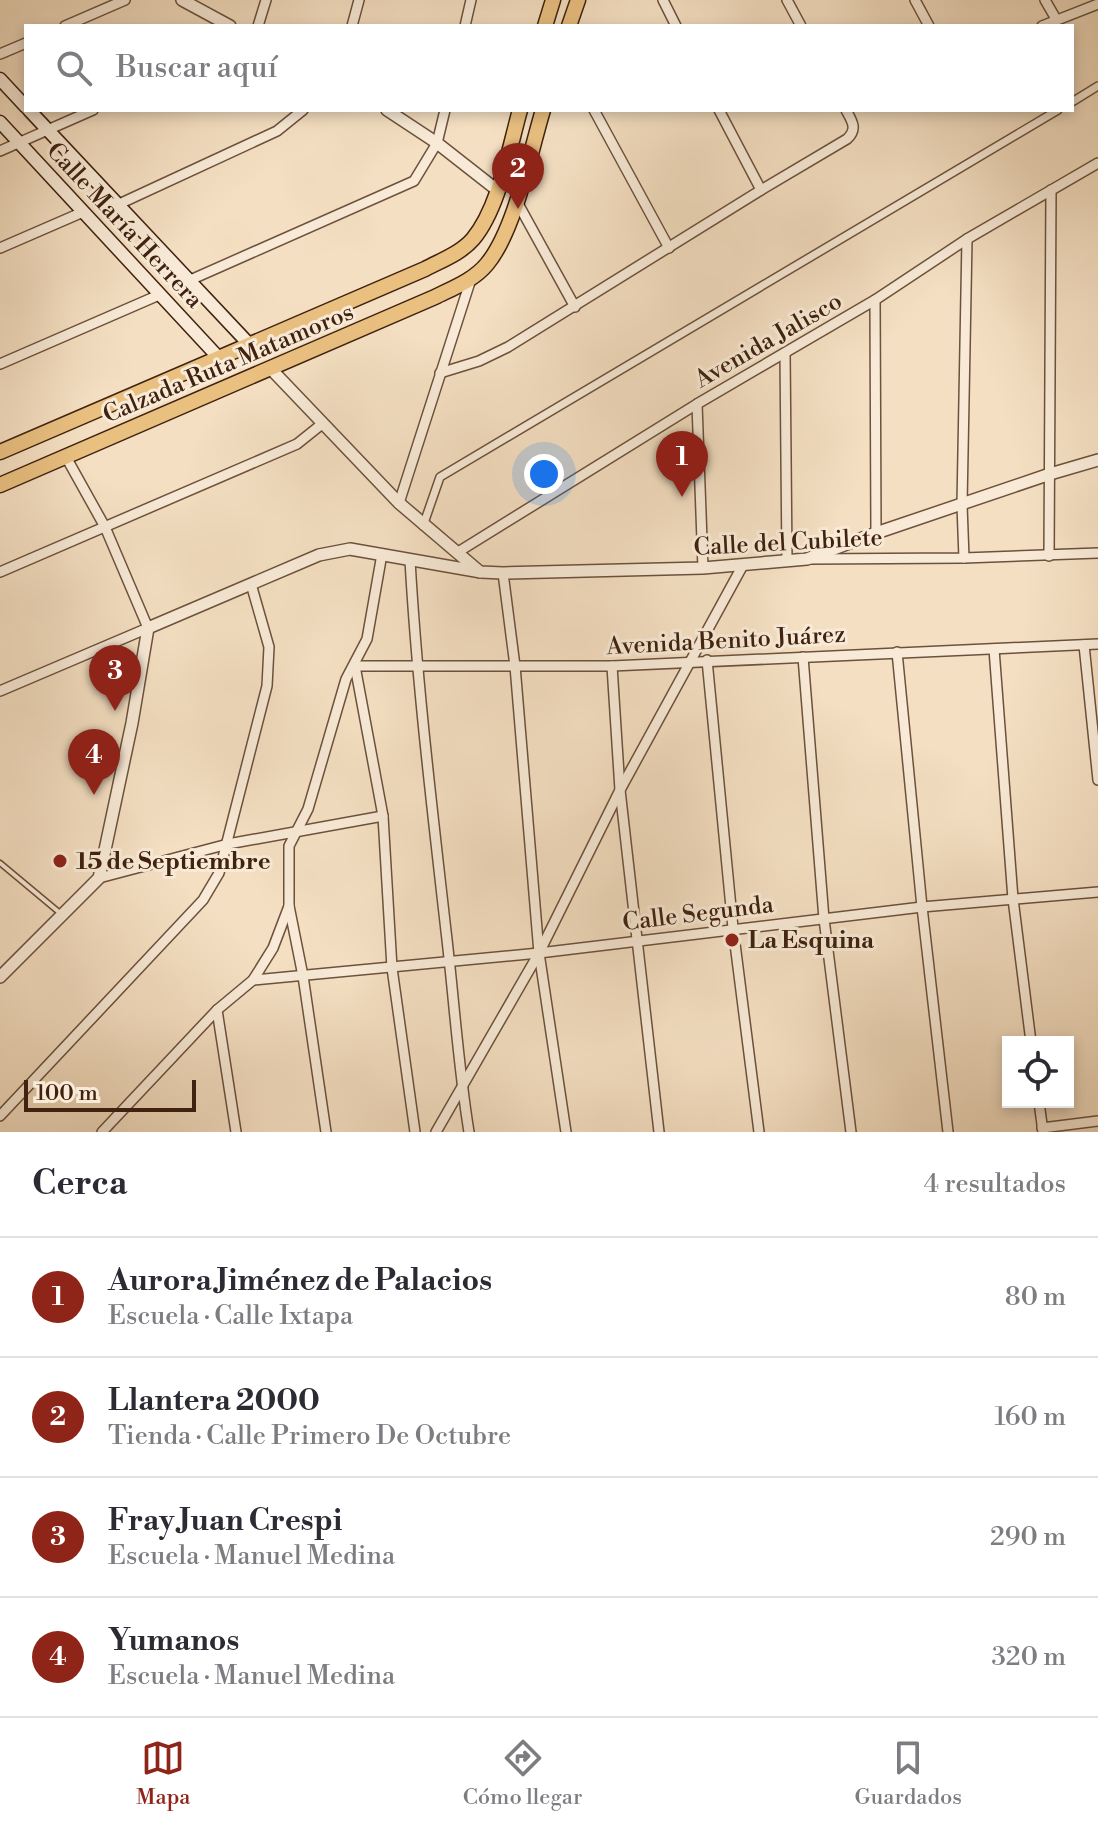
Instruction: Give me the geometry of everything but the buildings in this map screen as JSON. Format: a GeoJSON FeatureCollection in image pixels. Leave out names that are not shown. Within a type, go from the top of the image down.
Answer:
{"type":"FeatureCollection","features":[{"type":"Feature","properties":{"kind":"main road"},"geometry":{"type":"LineString","coordinates":[[547,24],[553,0]]}},
{"type":"Feature","properties":{"kind":"main road"},"geometry":{"type":"LineString","coordinates":[[570,24],[577,0]]}},
{"type":"Feature","properties":{"kind":"main road","name":"Calle María Herrera"},"geometry":{"type":"LineString","coordinates":[[0,79],[24,105]]}},
{"type":"Feature","properties":{"kind":"main road","name":"Calle María Herrera"},"geometry":{"type":"LineString","coordinates":[[31,112],[248,343]]}},
{"type":"Feature","properties":{"kind":"main road"},"geometry":{"type":"LineString","coordinates":[[497,190],[519,112]]}},
{"type":"Feature","properties":{"kind":"main road"},"geometry":{"type":"LineString","coordinates":[[471,279],[497,249],[516,200],[542,112]]}},
{"type":"Feature","properties":{"kind":"main road","name":"Calle María Herrera"},"geometry":{"type":"LineString","coordinates":[[0,122],[218,357]]}},
{"type":"Feature","properties":{"kind":"main road","name":"Calzada Ruta Matamoros"},"geometry":{"type":"LineString","coordinates":[[0,452],[456,253],[478,231],[497,190]]}},
{"type":"Feature","properties":{"kind":"main road","name":"Calzada Ruta Matamoros"},"geometry":{"type":"LineString","coordinates":[[0,485],[471,279]]}},
{"type":"Feature","properties":{"kind":"street"},"geometry":{"type":"LineString","coordinates":[[70,24],[125,0]]}},
{"type":"Feature","properties":{"kind":"street"},"geometry":{"type":"LineString","coordinates":[[182,0],[226,24]]}},
{"type":"Feature","properties":{"kind":"street"},"geometry":{"type":"LineString","coordinates":[[259,24],[266,0]]}},
{"type":"Feature","properties":{"kind":"street"},"geometry":{"type":"LineString","coordinates":[[353,24],[359,0]]}},
{"type":"Feature","properties":{"kind":"street"},"geometry":{"type":"LineString","coordinates":[[465,24],[471,0]]}},
{"type":"Feature","properties":{"kind":"street"},"geometry":{"type":"LineString","coordinates":[[663,0],[675,24]]}},
{"type":"Feature","properties":{"kind":"street"},"geometry":{"type":"LineString","coordinates":[[787,0],[800,24]]}},
{"type":"Feature","properties":{"kind":"street"},"geometry":{"type":"LineString","coordinates":[[915,0],[928,24]]}},
{"type":"Feature","properties":{"kind":"street"},"geometry":{"type":"LineString","coordinates":[[1045,0],[1056,19]]}},
{"type":"Feature","properties":{"kind":"street"},"geometry":{"type":"LineString","coordinates":[[1046,24],[1098,4]]}},
{"type":"Feature","properties":{"kind":"street"},"geometry":{"type":"LineString","coordinates":[[0,54],[24,44]]}},
{"type":"Feature","properties":{"kind":"street"},"geometry":{"type":"LineString","coordinates":[[1074,101],[1098,86]]}},
{"type":"Feature","properties":{"kind":"street"},"geometry":{"type":"LineString","coordinates":[[0,151],[88,112]]}},
{"type":"Feature","properties":{"kind":"street"},"geometry":{"type":"LineString","coordinates":[[117,205],[277,131],[301,112]]}},
{"type":"Feature","properties":{"kind":"street"},"geometry":{"type":"LineString","coordinates":[[390,112],[437,143],[497,190]]}},
{"type":"Feature","properties":{"kind":"street"},"geometry":{"type":"LineString","coordinates":[[188,281],[414,181],[437,143],[445,112]]}},
{"type":"Feature","properties":{"kind":"street"},"geometry":{"type":"LineString","coordinates":[[595,112],[669,248]]}},
{"type":"Feature","properties":{"kind":"street"},"geometry":{"type":"LineString","coordinates":[[720,112],[761,190]]}},
{"type":"Feature","properties":{"kind":"street"},"geometry":{"type":"LineString","coordinates":[[440,373],[479,361],[508,347],[847,139],[853,132],[847,112]]}},
{"type":"Feature","properties":{"kind":"street"},"geometry":{"type":"LineString","coordinates":[[423,526],[440,477],[1055,112]]}},
{"type":"Feature","properties":{"kind":"street","name":"Avenida Jalisco"},"geometry":{"type":"LineString","coordinates":[[458,552],[697,404],[875,300],[967,239],[1098,163]]}},
{"type":"Feature","properties":{"kind":"street"},"geometry":{"type":"LineString","coordinates":[[1049,556],[1051,190]]}},
{"type":"Feature","properties":{"kind":"street"},"geometry":{"type":"LineString","coordinates":[[516,200],[575,307]]}},
{"type":"Feature","properties":{"kind":"street"},"geometry":{"type":"LineString","coordinates":[[0,248],[83,212]]}},
{"type":"Feature","properties":{"kind":"street"},"geometry":{"type":"LineString","coordinates":[[964,558],[962,505],[967,239]]}},
{"type":"Feature","properties":{"kind":"street"},"geometry":{"type":"LineString","coordinates":[[399,503],[471,279]]}},
{"type":"Feature","properties":{"kind":"street"},"geometry":{"type":"LineString","coordinates":[[0,364],[159,295]]}},
{"type":"Feature","properties":{"kind":"street"},"geometry":{"type":"LineString","coordinates":[[875,300],[876,533]]}},
{"type":"Feature","properties":{"kind":"street"},"geometry":{"type":"LineString","coordinates":[[785,353],[787,561]]}},
{"type":"Feature","properties":{"kind":"street"},"geometry":{"type":"LineString","coordinates":[[270,368],[399,503],[481,572]]}},
{"type":"Feature","properties":{"kind":"street"},"geometry":{"type":"LineString","coordinates":[[697,404],[703,568]]}},
{"type":"Feature","properties":{"kind":"street"},"geometry":{"type":"LineString","coordinates":[[0,572],[297,444],[322,424]]}},
{"type":"Feature","properties":{"kind":"street"},"geometry":{"type":"LineString","coordinates":[[66,457],[105,527],[148,628],[132,723],[99,878]]}},
{"type":"Feature","properties":{"kind":"street"},"geometry":{"type":"LineString","coordinates":[[807,559],[1098,460]]}},
{"type":"Feature","properties":{"kind":"street","name":"Calle del Cubilete"},"geometry":{"type":"LineString","coordinates":[[148,628],[319,555],[350,549],[481,572],[503,573],[703,568],[807,559],[1098,553]]}},
{"type":"Feature","properties":{"kind":"street"},"geometry":{"type":"LineString","coordinates":[[326,1132],[303,976],[289,906],[289,846],[308,809],[346,679],[367,639],[382,554]]}},
{"type":"Feature","properties":{"kind":"street"},"geometry":{"type":"LineString","coordinates":[[410,560],[416,667],[461,1087],[469,1132]]}},
{"type":"Feature","properties":{"kind":"street"},"geometry":{"type":"LineString","coordinates":[[436,1132],[539,953],[620,790],[743,565]]}},
{"type":"Feature","properties":{"kind":"street"},"geometry":{"type":"LineString","coordinates":[[503,573],[515,666],[539,953],[566,1132]]}},
{"type":"Feature","properties":{"kind":"street"},"geometry":{"type":"LineString","coordinates":[[0,1116],[203,900],[219,873],[267,686],[269,647],[251,584]]}},
{"type":"Feature","properties":{"kind":"street"},"geometry":{"type":"LineString","coordinates":[[0,691],[148,628]]}},
{"type":"Feature","properties":{"kind":"street","name":"Avenida Benito Juárez"},"geometry":{"type":"LineString","coordinates":[[355,666],[612,666],[1098,644]]}},
{"type":"Feature","properties":{"kind":"street"},"geometry":{"type":"LineString","coordinates":[[1084,645],[1098,780]]}},
{"type":"Feature","properties":{"kind":"street"},"geometry":{"type":"LineString","coordinates":[[994,649],[1013,899],[1030,1036]]}},
{"type":"Feature","properties":{"kind":"street"},"geometry":{"type":"LineString","coordinates":[[897,652],[948,1132]]}},
{"type":"Feature","properties":{"kind":"street"},"geometry":{"type":"LineString","coordinates":[[803,657],[824,919],[851,1132]]}},
{"type":"Feature","properties":{"kind":"street"},"geometry":{"type":"LineString","coordinates":[[707,660],[733,928],[759,1132]]}},
{"type":"Feature","properties":{"kind":"street"},"geometry":{"type":"LineString","coordinates":[[355,666],[383,816],[392,968],[415,1132]]}},
{"type":"Feature","properties":{"kind":"street"},"geometry":{"type":"LineString","coordinates":[[612,666],[620,790],[659,1132]]}},
{"type":"Feature","properties":{"kind":"street"},"geometry":{"type":"LineString","coordinates":[[0,977],[99,878],[228,844],[383,816]]}},
{"type":"Feature","properties":{"kind":"street","name":"Calle Segunda"},"geometry":{"type":"LineString","coordinates":[[253,980],[539,953],[922,907],[1098,892]]}},
{"type":"Feature","properties":{"kind":"street"},"geometry":{"type":"LineString","coordinates":[[102,1132],[217,1010],[253,980],[273,948],[289,906]]}},
{"type":"Feature","properties":{"kind":"street"},"geometry":{"type":"LineString","coordinates":[[217,1010],[236,1128],[227,1132]]}},
{"type":"Feature","properties":{"kind":"street"},"geometry":{"type":"LineString","coordinates":[[1040,1108],[1042,1130],[1098,1121]]}},
{"type":"Feature","properties":{"kind":"lane"},"geometry":{"type":"LineString","coordinates":[[0,863],[62,915]]}},
{"type":"Feature","properties":{"kind":"place","name":"Llantera 2000"},"geometry":{"type":"Point","coordinates":[518,209]}},
{"type":"Feature","properties":{"kind":"place","name":"Aurora Jiménez de Palacios"},"geometry":{"type":"Point","coordinates":[682,497]}},
{"type":"Feature","properties":{"kind":"place","name":"Fray Juan Crespi"},"geometry":{"type":"Point","coordinates":[115,711]}},
{"type":"Feature","properties":{"kind":"place","name":"Yumanos"},"geometry":{"type":"Point","coordinates":[94,795]}},
{"type":"Feature","properties":{"kind":"place","name":"15 de Septiembre"},"geometry":{"type":"Point","coordinates":[60,861]}},
{"type":"Feature","properties":{"kind":"place","name":"La Esquina"},"geometry":{"type":"Point","coordinates":[732,940]}}]}
